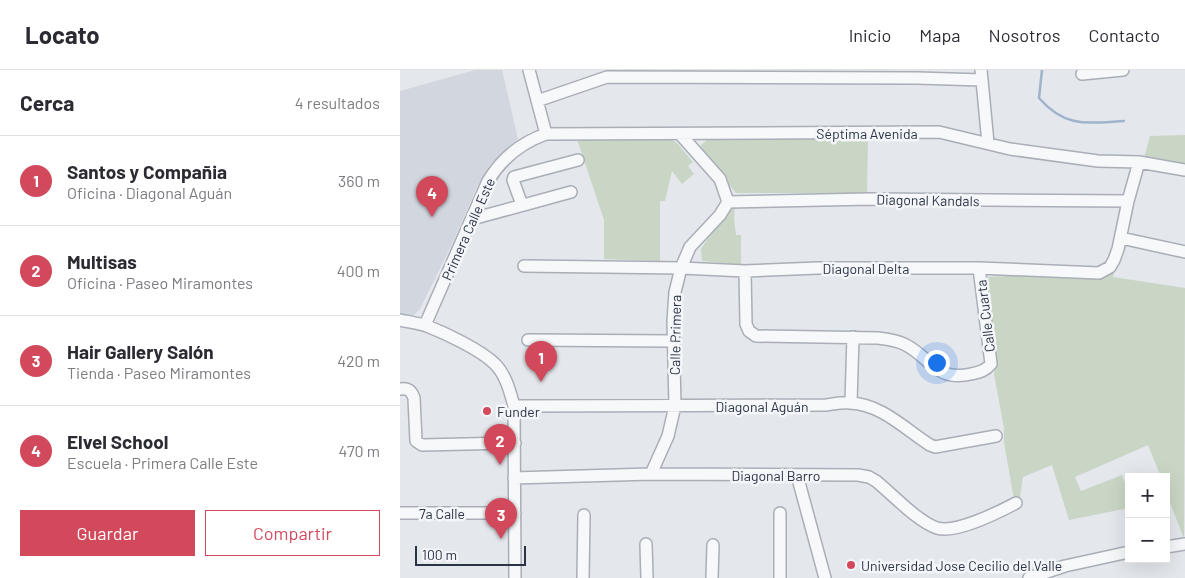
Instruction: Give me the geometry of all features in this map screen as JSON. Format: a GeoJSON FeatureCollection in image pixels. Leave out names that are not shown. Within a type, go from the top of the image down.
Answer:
{"type":"FeatureCollection","features":[{"type":"Feature","properties":{"kind":"street"},"geometry":{"type":"LineString","coordinates":[[529,70],[546,134]]}},
{"type":"Feature","properties":{"kind":"street"},"geometry":{"type":"LineString","coordinates":[[537,101],[631,70]]}},
{"type":"Feature","properties":{"kind":"street"},"geometry":{"type":"LineString","coordinates":[[1082,74],[1123,70]]}},
{"type":"Feature","properties":{"kind":"street"},"geometry":{"type":"LineString","coordinates":[[607,77],[981,75],[988,143]]}},
{"type":"Feature","properties":{"kind":"street","name":"Séptima Avenida"},"geometry":{"type":"LineString","coordinates":[[546,134],[939,132],[1010,149],[1098,162],[1139,162],[1185,170]]}},
{"type":"Feature","properties":{"kind":"street","name":"Primera Calle Este"},"geometry":{"type":"LineString","coordinates":[[425,325],[488,181],[498,164],[518,147],[546,134]]}},
{"type":"Feature","properties":{"kind":"street"},"geometry":{"type":"LineString","coordinates":[[680,134],[720,179],[728,202]]}},
{"type":"Feature","properties":{"kind":"street"},"geometry":{"type":"LineString","coordinates":[[522,205],[513,180],[514,176],[578,160]]}},
{"type":"Feature","properties":{"kind":"street","name":"Diagonal Delta"},"geometry":{"type":"LineString","coordinates":[[524,266],[681,268],[746,271],[818,268],[979,268],[1099,273],[1110,267],[1114,260],[1139,162]]}},
{"type":"Feature","properties":{"kind":"street"},"geometry":{"type":"LineString","coordinates":[[472,219],[571,192]]}},
{"type":"Feature","properties":{"kind":"street","name":"Diagonal Kandals"},"geometry":{"type":"LineString","coordinates":[[728,202],[870,199],[1128,200]]}},
{"type":"Feature","properties":{"kind":"street","name":"Calle Primera"},"geometry":{"type":"LineString","coordinates":[[651,474],[668,436],[675,406],[672,341],[675,292],[681,268],[690,247],[720,215],[728,202]]}},
{"type":"Feature","properties":{"kind":"street"},"geometry":{"type":"LineString","coordinates":[[1120,238],[1185,252]]}},
{"type":"Feature","properties":{"kind":"street","name":"Calle Cuarta"},"geometry":{"type":"LineString","coordinates":[[853,337],[878,338],[903,344],[944,374],[953,376],[986,370],[991,364],[979,268]]}},
{"type":"Feature","properties":{"kind":"street"},"geometry":{"type":"LineString","coordinates":[[746,271],[746,324],[749,331],[756,336],[853,337],[851,402]]}},
{"type":"Feature","properties":{"kind":"street"},"geometry":{"type":"LineString","coordinates":[[400,320],[425,325],[477,351],[495,364],[506,380],[514,406],[515,578]]}},
{"type":"Feature","properties":{"kind":"street"},"geometry":{"type":"LineString","coordinates":[[528,340],[672,341]]}},
{"type":"Feature","properties":{"kind":"street"},"geometry":{"type":"LineString","coordinates":[[400,389],[406,388],[412,391],[416,441],[422,445],[515,443]]}},
{"type":"Feature","properties":{"kind":"street","name":"Diagonal Aguán"},"geometry":{"type":"LineString","coordinates":[[514,406],[826,405],[851,402],[888,415],[930,446],[935,447],[996,436]]}},
{"type":"Feature","properties":{"kind":"street","name":"Diagonal Barro"},"geometry":{"type":"LineString","coordinates":[[514,478],[651,474],[869,477],[919,518],[939,529],[948,529],[990,517],[1016,503]]}},
{"type":"Feature","properties":{"kind":"street"},"geometry":{"type":"LineString","coordinates":[[796,475],[825,578]]}},
{"type":"Feature","properties":{"kind":"street"},"geometry":{"type":"LineString","coordinates":[[780,512],[780,578]]}},
{"type":"Feature","properties":{"kind":"street","name":"7a Calle"},"geometry":{"type":"LineString","coordinates":[[400,513],[515,513]]}},
{"type":"Feature","properties":{"kind":"street"},"geometry":{"type":"LineString","coordinates":[[583,578],[584,515]]}},
{"type":"Feature","properties":{"kind":"street"},"geometry":{"type":"LineString","coordinates":[[646,544],[647,578]]}},
{"type":"Feature","properties":{"kind":"street"},"geometry":{"type":"LineString","coordinates":[[1170,546],[1185,544]]}},
{"type":"Feature","properties":{"kind":"street"},"geometry":{"type":"LineString","coordinates":[[712,578],[713,545]]}},
{"type":"Feature","properties":{"kind":"street"},"geometry":{"type":"LineString","coordinates":[[1029,578],[1065,566],[1125,553]]}},
{"type":"Feature","properties":{"kind":"shaded area"},"geometry":{"type":"Polygon","coordinates":[[[475,70],[502,70],[518,139],[489,166],[476,189],[452,244],[420,309],[413,316],[400,313],[400,91],[475,70]]]}},
{"type":"Feature","properties":{"kind":"green space"},"geometry":{"type":"Polygon","coordinates":[[[1185,135],[1185,165],[1144,158],[1150,136],[1185,135]]]}},
{"type":"Feature","properties":{"kind":"green space"},"geometry":{"type":"Polygon","coordinates":[[[709,138],[868,139],[867,193],[736,193],[701,150],[701,145],[709,138]]]}},
{"type":"Feature","properties":{"kind":"green space"},"geometry":{"type":"Polygon","coordinates":[[[577,139],[670,139],[677,143],[693,162],[688,166],[694,174],[682,184],[672,171],[665,201],[660,201],[660,261],[604,259],[604,220],[577,139]]]}},
{"type":"Feature","properties":{"kind":"green space"},"geometry":{"type":"Polygon","coordinates":[[[734,205],[736,235],[741,235],[741,265],[702,261],[701,249],[734,205]]]}},
{"type":"Feature","properties":{"kind":"green space"},"geometry":{"type":"Polygon","coordinates":[[[1115,268],[1113,277],[1185,288],[1184,539],[1170,502],[1170,473],[1159,473],[1148,445],[1075,477],[1081,491],[1122,475],[1125,483],[1125,509],[1069,520],[1052,465],[1023,477],[1020,497],[1014,500],[994,374],[996,359],[985,277],[1115,268]]]}},
{"type":"Feature","properties":{"kind":"waterway"},"geometry":{"type":"LineString","coordinates":[[1042,70],[1039,98],[1058,115],[1088,123],[1124,121]]}},
{"type":"Feature","properties":{"kind":"place","name":"Elvel School"},"geometry":{"type":"Point","coordinates":[432,217]}},
{"type":"Feature","properties":{"kind":"place","name":"Santos y Compañia"},"geometry":{"type":"Point","coordinates":[541,382]}},
{"type":"Feature","properties":{"kind":"place","name":"Funder"},"geometry":{"type":"Point","coordinates":[487,411]}},
{"type":"Feature","properties":{"kind":"place","name":"Multisas"},"geometry":{"type":"Point","coordinates":[500,465]}},
{"type":"Feature","properties":{"kind":"place","name":"Hair Gallery Salón"},"geometry":{"type":"Point","coordinates":[501,539]}},
{"type":"Feature","properties":{"kind":"place","name":"Universidad Jose Cecilio del Valle"},"geometry":{"type":"Point","coordinates":[851,565]}}]}
